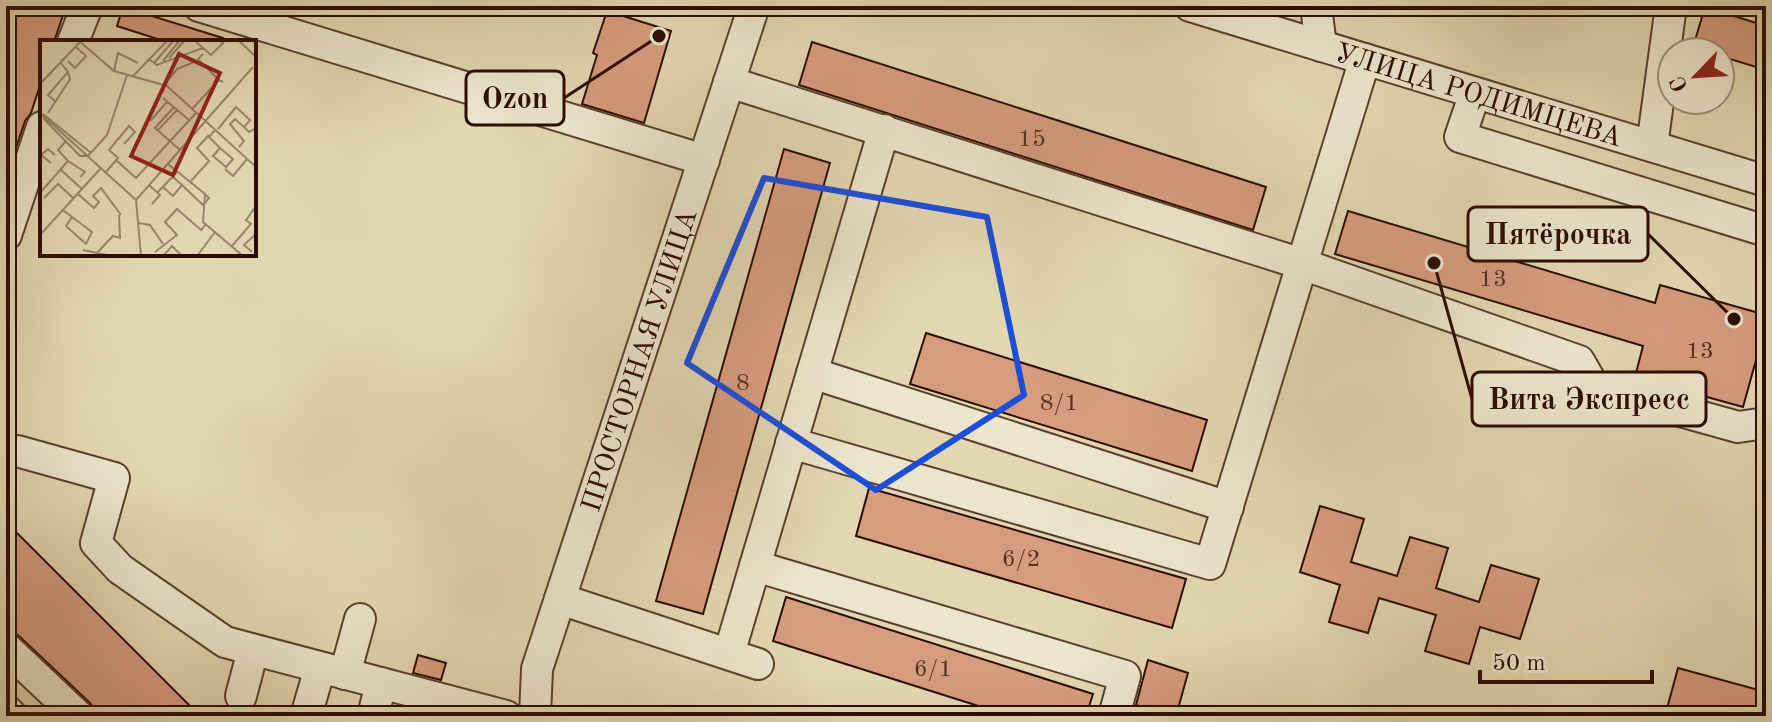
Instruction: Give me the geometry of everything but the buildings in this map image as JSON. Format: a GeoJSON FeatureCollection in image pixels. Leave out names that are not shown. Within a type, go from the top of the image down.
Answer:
{"type":"FeatureCollection","features":[{"type":"Feature","properties":{"kind":"street"},"geometry":{"type":"LineString","coordinates":[[74,40],[87,6]]}},
{"type":"Feature","properties":{"kind":"street"},"geometry":{"type":"LineString","coordinates":[[199,6],[704,160]]}},
{"type":"Feature","properties":{"kind":"street","name":"ПРОСТОРНАЯ УЛИЦА"},"geometry":{"type":"LineString","coordinates":[[535,716],[537,669],[754,6]]}},
{"type":"Feature","properties":{"kind":"street","name":"УЛИЦА РОДИМЦЕВА"},"geometry":{"type":"LineString","coordinates":[[1190,6],[1766,181]]}},
{"type":"Feature","properties":{"kind":"street"},"geometry":{"type":"LineString","coordinates":[[1316,6],[1321,46]]}},
{"type":"Feature","properties":{"kind":"street"},"geometry":{"type":"LineString","coordinates":[[1652,146],[1671,6]]}},
{"type":"Feature","properties":{"kind":"street"},"geometry":{"type":"LineString","coordinates":[[791,443],[1210,564],[1365,59]]}},
{"type":"Feature","properties":{"kind":"street"},"geometry":{"type":"LineString","coordinates":[[729,82],[1302,264],[1579,361],[1594,387],[1738,427],[1766,423]]}},
{"type":"Feature","properties":{"kind":"street"},"geometry":{"type":"LineString","coordinates":[[1475,93],[1460,137],[1766,231]]}},
{"type":"Feature","properties":{"kind":"street"},"geometry":{"type":"LineString","coordinates":[[1576,173],[1588,127]]}},
{"type":"Feature","properties":{"kind":"street"},"geometry":{"type":"LineString","coordinates":[[729,654],[884,130]]}},
{"type":"Feature","properties":{"kind":"street"},"geometry":{"type":"LineString","coordinates":[[6,235],[40,133]]}},
{"type":"Feature","properties":{"kind":"street"},"geometry":{"type":"LineString","coordinates":[[812,373],[1228,507]]}},
{"type":"Feature","properties":{"kind":"street"},"geometry":{"type":"LineString","coordinates":[[17,451],[114,478],[96,543],[120,569],[225,642],[381,683],[446,708],[506,716]]}},
{"type":"Feature","properties":{"kind":"street"},"geometry":{"type":"LineString","coordinates":[[755,566],[1125,676],[1114,716]]}},
{"type":"Feature","properties":{"kind":"street"},"geometry":{"type":"LineString","coordinates":[[560,599],[758,664]]}},
{"type":"Feature","properties":{"kind":"street"},"geometry":{"type":"LineString","coordinates":[[306,716],[360,619]]}},
{"type":"Feature","properties":{"kind":"street"},"geometry":{"type":"LineString","coordinates":[[6,648],[78,716]]}},
{"type":"Feature","properties":{"kind":"street"},"geometry":{"type":"LineString","coordinates":[[241,696],[253,650]]}},
{"type":"Feature","properties":{"kind":"street"},"geometry":{"type":"LineString","coordinates":[[373,716],[381,683]]}},
{"type":"Feature","properties":{"kind":"street"},"geometry":{"type":"LineString","coordinates":[[6,710],[12,716]]}},
{"type":"Feature","properties":{"kind":"highlighted area"},"geometry":{"type":"Polygon","coordinates":[[[764,178],[987,217],[1024,395],[876,490],[687,363],[764,178]]]}},
{"type":"Feature","properties":{"kind":"place","name":"Ozon"},"geometry":{"type":"Point","coordinates":[659,36]}},
{"type":"Feature","properties":{"kind":"place","name":"Вита Экспресс"},"geometry":{"type":"Point","coordinates":[1434,263]}},
{"type":"Feature","properties":{"kind":"place","name":"Пятёрочка"},"geometry":{"type":"Point","coordinates":[1734,319]}}]}
